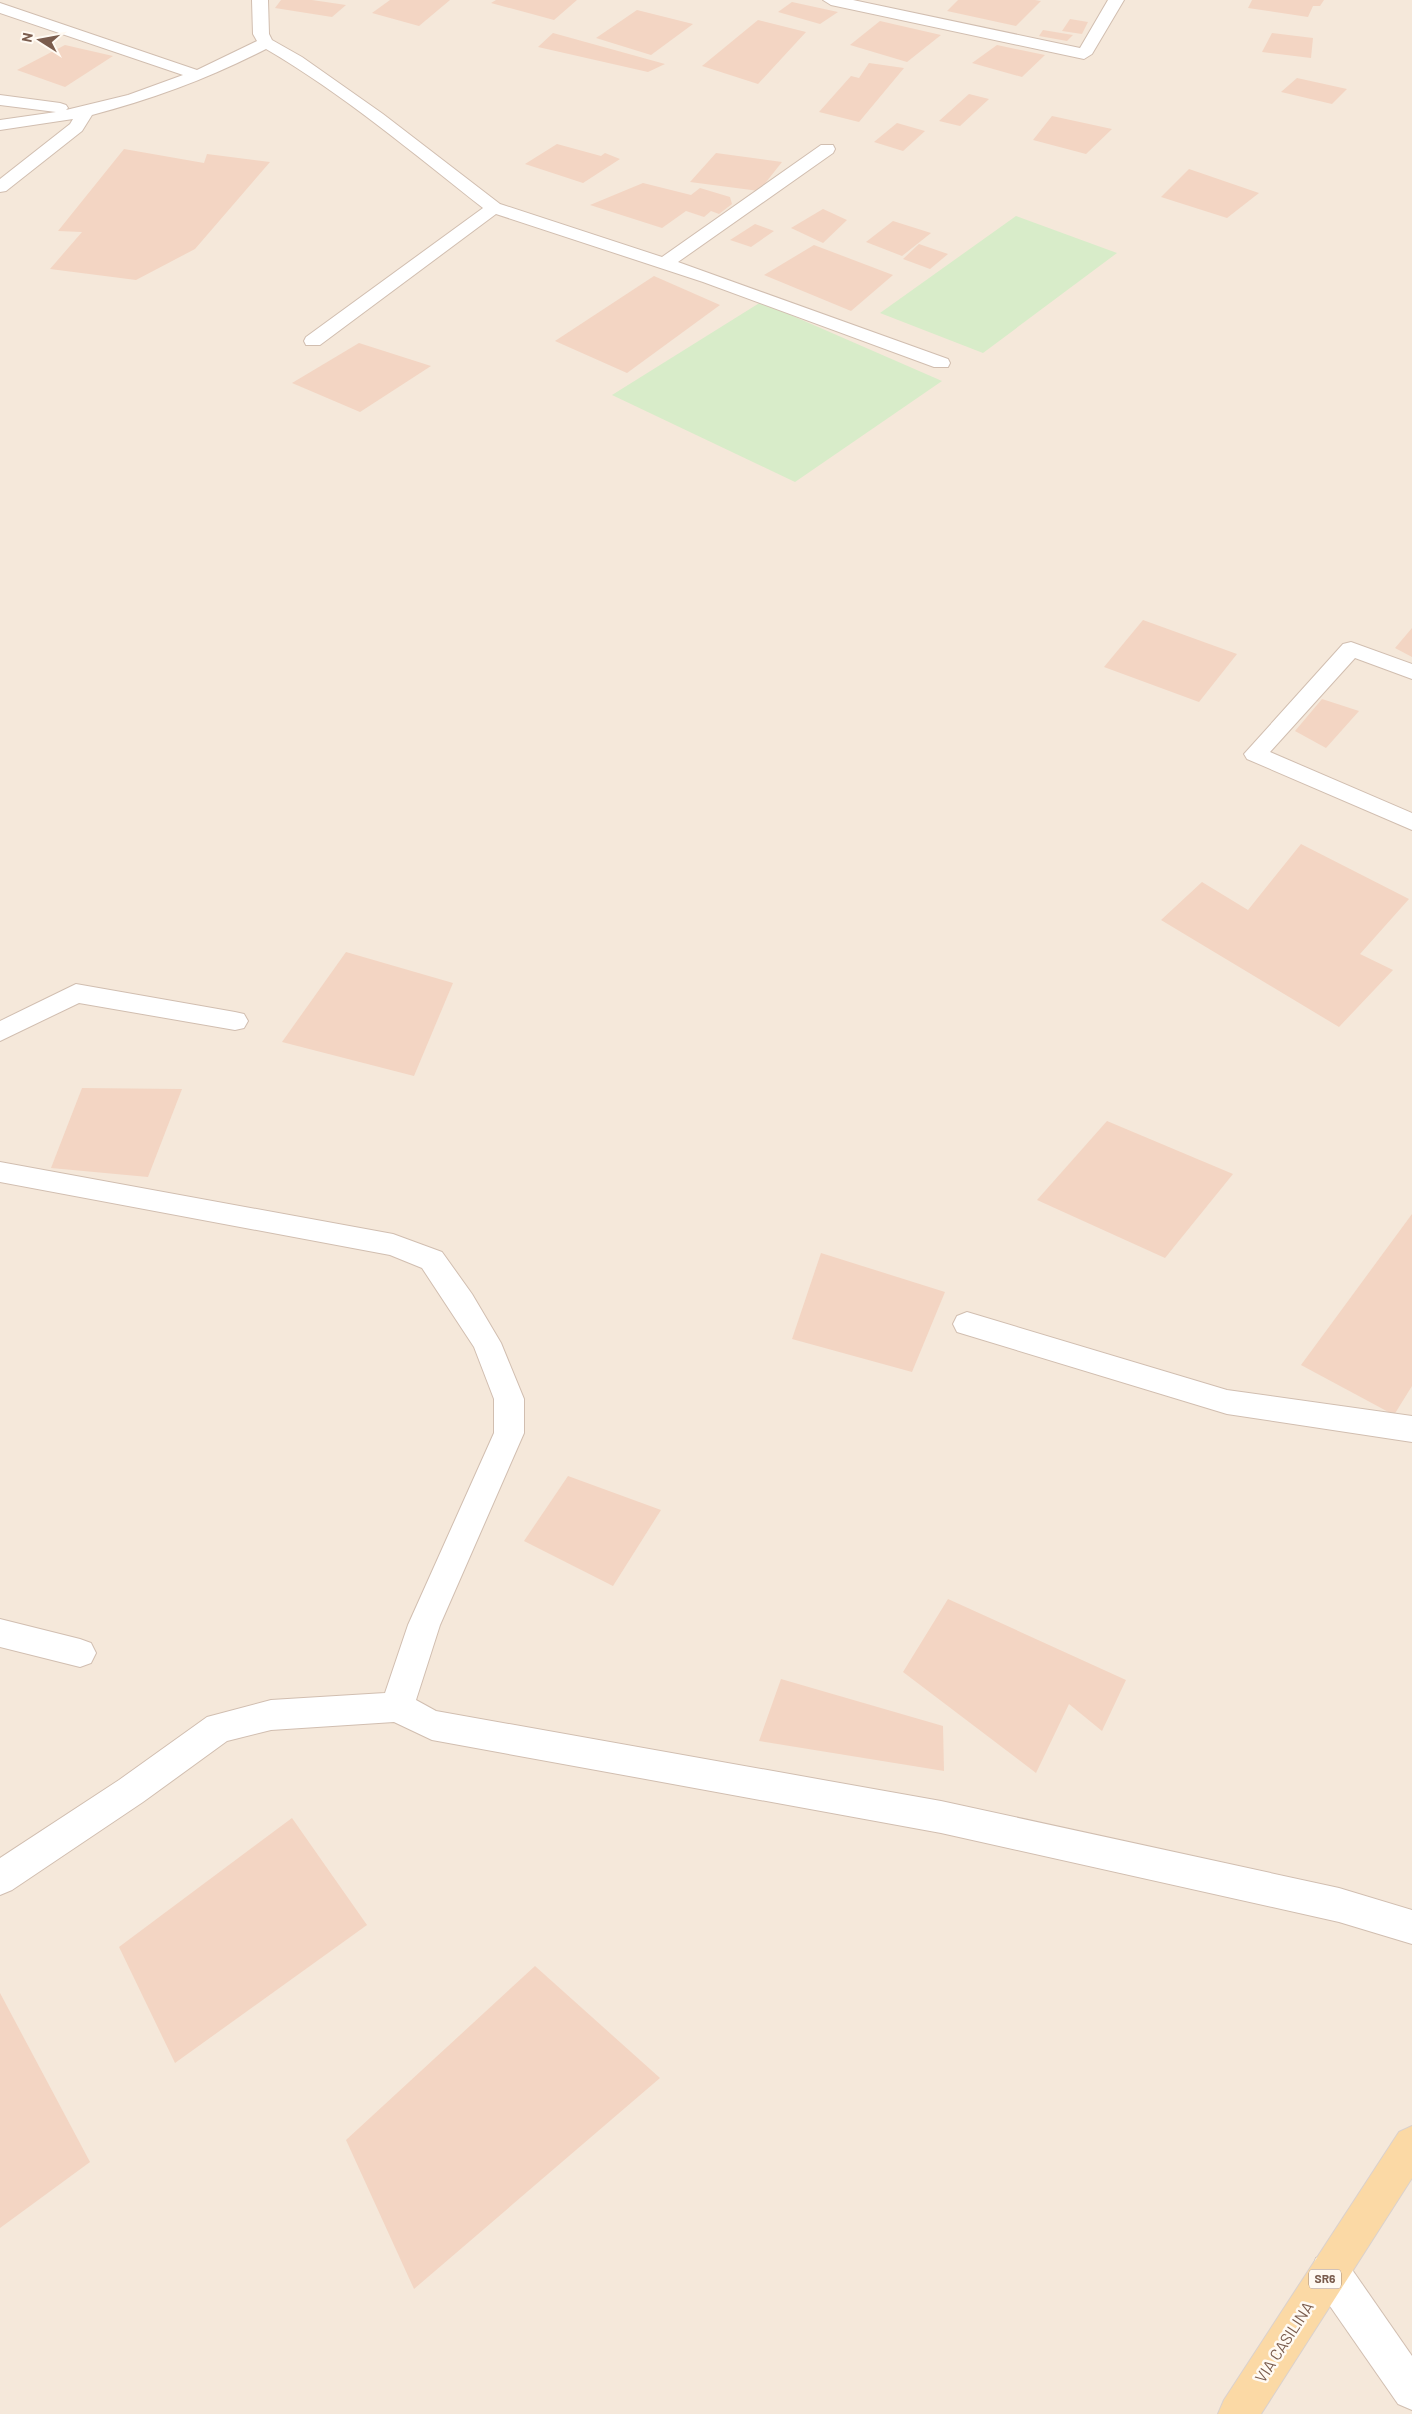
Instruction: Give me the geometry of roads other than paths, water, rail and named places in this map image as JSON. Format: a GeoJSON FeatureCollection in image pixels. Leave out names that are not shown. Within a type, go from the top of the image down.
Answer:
{"type":"FeatureCollection","features":[{"type":"Feature","properties":{"kind":"main road","name":"VIA CASILINA"},"geometry":{"type":"LineString","coordinates":[[1238,2414],[1412,2145]]}},
{"type":"Feature","properties":{"kind":"street"},"geometry":{"type":"LineString","coordinates":[[260,0],[261,34],[266,43],[296,60],[377,117],[494,208],[665,263],[941,363]]}},
{"type":"Feature","properties":{"kind":"street"},"geometry":{"type":"LineString","coordinates":[[832,0],[1084,54],[1116,0]]}},
{"type":"Feature","properties":{"kind":"street"},"geometry":{"type":"LineString","coordinates":[[0,8],[200,76]]}},
{"type":"Feature","properties":{"kind":"street"},"geometry":{"type":"LineString","coordinates":[[0,126],[86,112],[162,90],[200,76],[266,43]]}},
{"type":"Feature","properties":{"kind":"street"},"geometry":{"type":"LineString","coordinates":[[0,100],[86,112]]}},
{"type":"Feature","properties":{"kind":"street"},"geometry":{"type":"LineString","coordinates":[[0,187],[76,127],[86,112]]}},
{"type":"Feature","properties":{"kind":"street"},"geometry":{"type":"LineString","coordinates":[[665,263],[827,149]]}},
{"type":"Feature","properties":{"kind":"street"},"geometry":{"type":"LineString","coordinates":[[313,341],[494,208]]}},
{"type":"Feature","properties":{"kind":"street"},"geometry":{"type":"LineString","coordinates":[[1412,672],[1351,649],[1255,754],[1412,822]]}},
{"type":"Feature","properties":{"kind":"street"},"geometry":{"type":"LineString","coordinates":[[0,1032],[76,993],[235,1021]]}},
{"type":"Feature","properties":{"kind":"street"},"geometry":{"type":"LineString","coordinates":[[0,1172],[393,1245],[432,1260],[487,1342],[509,1399],[509,1433],[424,1625],[397,1707]]}},
{"type":"Feature","properties":{"kind":"street"},"geometry":{"type":"LineString","coordinates":[[967,1324],[1227,1402],[1412,1429]]}},
{"type":"Feature","properties":{"kind":"street"},"geometry":{"type":"LineString","coordinates":[[0,1633],[80,1653]]}},
{"type":"Feature","properties":{"kind":"street"},"geometry":{"type":"LineString","coordinates":[[0,1878],[131,1791],[219,1728],[272,1715],[397,1707],[432,1725],[941,1817],[1339,1905],[1412,1927]]}},
{"type":"Feature","properties":{"kind":"street"},"geometry":{"type":"LineString","coordinates":[[1330,2272],[1412,2390]]}}]}
